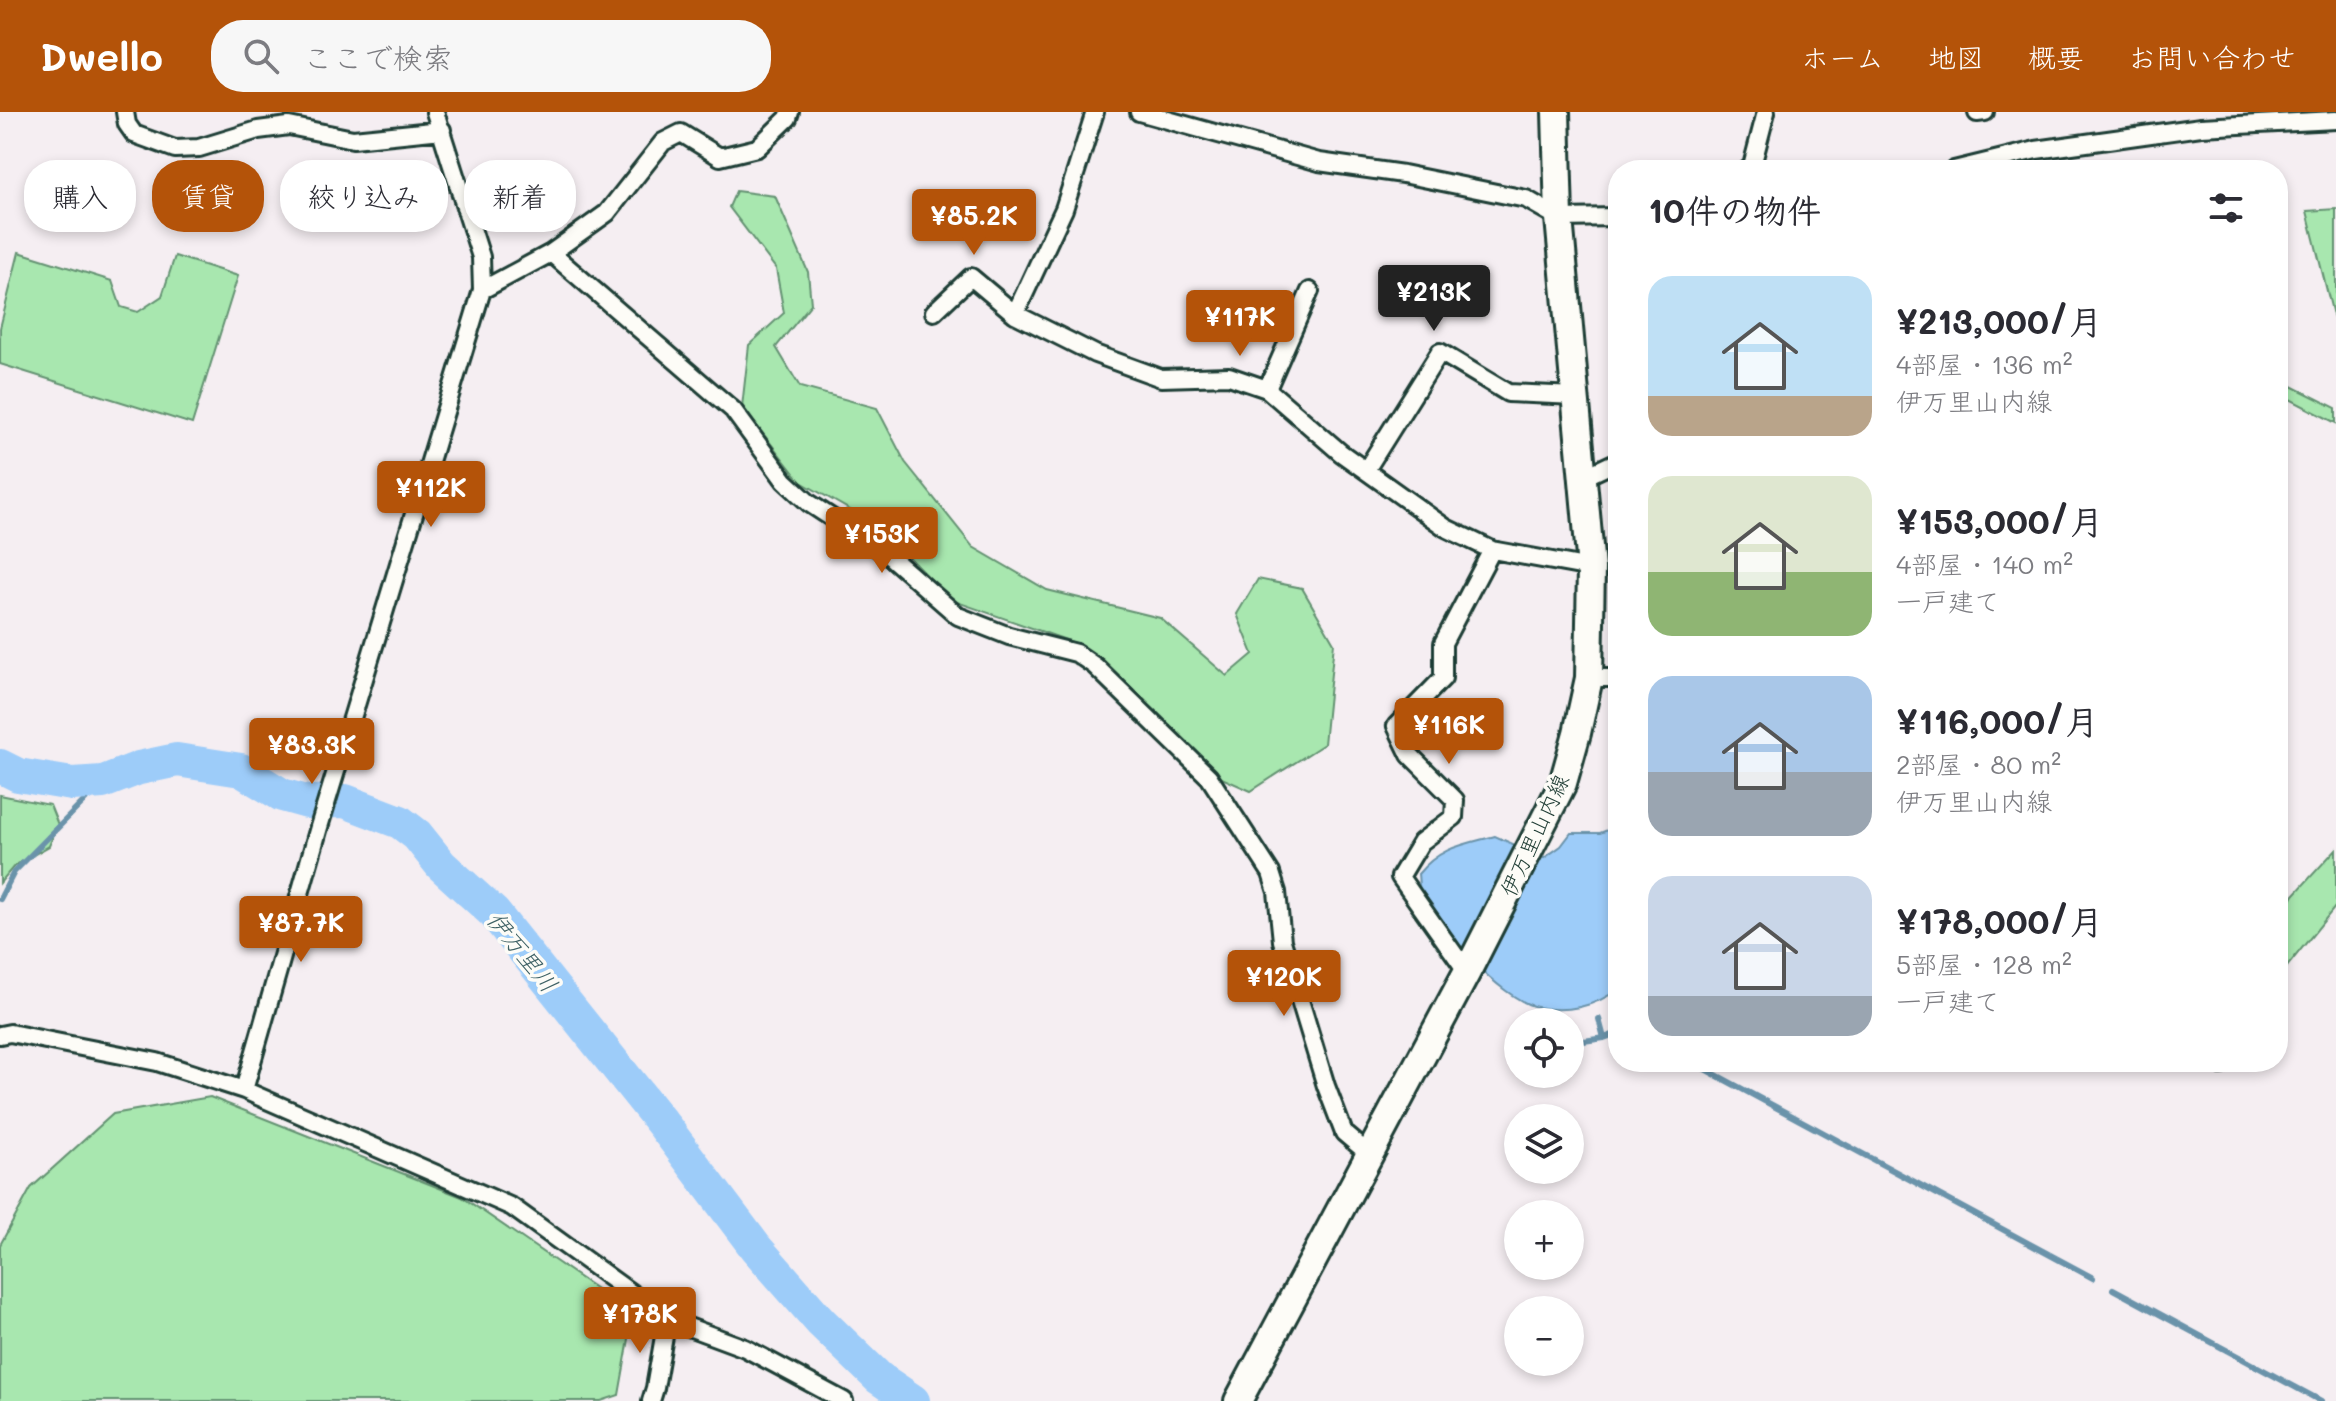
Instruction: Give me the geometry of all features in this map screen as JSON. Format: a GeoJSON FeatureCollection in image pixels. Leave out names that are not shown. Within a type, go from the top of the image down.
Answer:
{"type":"FeatureCollection","features":[{"type":"Feature","properties":{"kind":"main road","name":"伊万里山内線"},"geometry":{"type":"LineString","coordinates":[[1238,1401],[1467,972],[1563,783],[1589,678],[1591,568],[1559,218],[1556,112]]}},
{"type":"Feature","properties":{"kind":"street"},"geometry":{"type":"LineString","coordinates":[[125,112],[127,124],[134,134],[175,149],[199,148],[258,130],[289,126],[353,139],[442,130]]}},
{"type":"Feature","properties":{"kind":"street"},"geometry":{"type":"LineString","coordinates":[[244,1090],[319,827],[482,290],[481,257],[435,112]]}},
{"type":"Feature","properties":{"kind":"street"},"geometry":{"type":"LineString","coordinates":[[482,290],[551,253],[607,213],[663,142],[681,133],[720,157],[757,148],[788,118],[790,112]]}},
{"type":"Feature","properties":{"kind":"street"},"geometry":{"type":"LineString","coordinates":[[1015,314],[1064,209],[1095,112]]}},
{"type":"Feature","properties":{"kind":"street"},"geometry":{"type":"LineString","coordinates":[[1139,112],[1319,162],[1403,174],[1526,199],[1559,218],[1608,217]]}},
{"type":"Feature","properties":{"kind":"street"},"geometry":{"type":"LineString","coordinates":[[1754,160],[1766,112]]}},
{"type":"Feature","properties":{"kind":"street"},"geometry":{"type":"LineString","coordinates":[[1977,113],[1985,112]]}},
{"type":"Feature","properties":{"kind":"street"},"geometry":{"type":"LineString","coordinates":[[2201,127],[2213,112]]}},
{"type":"Feature","properties":{"kind":"street"},"geometry":{"type":"LineString","coordinates":[[1995,160],[2036,150],[2201,127],[2336,120]]}},
{"type":"Feature","properties":{"kind":"street"},"geometry":{"type":"LineString","coordinates":[[551,253],[733,410],[785,481],[809,503],[887,554],[958,616],[1009,636],[1076,653],[1095,666],[1209,777],[1271,873],[1277,892],[1282,941],[1326,1086],[1344,1133],[1370,1155]]}},
{"type":"Feature","properties":{"kind":"street"},"geometry":{"type":"LineString","coordinates":[[934,312],[971,277],[1015,314],[1095,354],[1161,378],[1229,376],[1267,389],[1341,453],[1446,528],[1492,550],[1591,568]]}},
{"type":"Feature","properties":{"kind":"street"},"geometry":{"type":"LineString","coordinates":[[1267,389],[1310,291]]}},
{"type":"Feature","properties":{"kind":"street"},"geometry":{"type":"LineString","coordinates":[[1366,470],[1440,352],[1508,393],[1576,396]]}},
{"type":"Feature","properties":{"kind":"street"},"geometry":{"type":"LineString","coordinates":[[1584,477],[1608,466]]}},
{"type":"Feature","properties":{"kind":"street"},"geometry":{"type":"LineString","coordinates":[[1467,972],[1400,877],[1421,842],[1454,817],[1455,800],[1410,755],[1396,726],[1443,678],[1443,643],[1492,550]]}},
{"type":"Feature","properties":{"kind":"street"},"geometry":{"type":"LineString","coordinates":[[1589,678],[1608,678]]}},
{"type":"Feature","properties":{"kind":"street"},"geometry":{"type":"LineString","coordinates":[[0,1035],[10,1033],[157,1062],[244,1090],[512,1207],[667,1319],[745,1348],[844,1401]]}},
{"type":"Feature","properties":{"kind":"street"},"geometry":{"type":"LineString","coordinates":[[651,1401],[667,1319]]}},
{"type":"Feature","properties":{"kind":"green space"},"geometry":{"type":"Polygon","coordinates":[[[736,191],[775,196],[808,272],[811,304],[776,347],[800,387],[877,408],[905,462],[973,547],[1047,590],[1160,618],[1227,676],[1253,654],[1237,614],[1258,579],[1302,588],[1334,643],[1324,744],[1251,791],[1217,776],[1081,645],[951,600],[880,527],[801,482],[742,407],[749,345],[784,313],[776,269],[729,207],[736,191]]]}},
{"type":"Feature","properties":{"kind":"green space"},"geometry":{"type":"Polygon","coordinates":[[[2336,209],[2336,327],[2307,211],[2336,209]]]}},
{"type":"Feature","properties":{"kind":"green space"},"geometry":{"type":"Polygon","coordinates":[[[19,252],[112,281],[121,307],[138,312],[162,296],[175,256],[238,276],[192,424],[0,364],[0,328],[19,252]]]}},
{"type":"Feature","properties":{"kind":"green space"},"geometry":{"type":"Polygon","coordinates":[[[2288,384],[2336,408],[2336,423],[2288,398],[2288,384]]]}},
{"type":"Feature","properties":{"kind":"green space"},"geometry":{"type":"Polygon","coordinates":[[[0,795],[50,805],[58,825],[49,846],[14,866],[0,883],[0,795]]]}},
{"type":"Feature","properties":{"kind":"green space"},"geometry":{"type":"Polygon","coordinates":[[[2336,849],[2336,906],[2288,966],[2288,906],[2294,895],[2336,849]]]}},
{"type":"Feature","properties":{"kind":"green space"},"geometry":{"type":"Polygon","coordinates":[[[210,1097],[462,1197],[605,1295],[629,1339],[619,1395],[601,1401],[0,1401],[0,1245],[31,1188],[113,1114],[210,1097]]]}},
{"type":"Feature","properties":{"kind":"water"},"geometry":{"type":"Polygon","coordinates":[[[1608,830],[1608,995],[1573,1008],[1542,1008],[1522,1001],[1470,959],[1428,906],[1420,890],[1418,874],[1443,852],[1495,836],[1544,858],[1561,846],[1571,833],[1600,833],[1608,830]]]}},
{"type":"Feature","properties":{"kind":"waterway","name":"伊万里川"},"geometry":{"type":"LineString","coordinates":[[0,766],[18,775],[72,784],[103,782],[139,768],[177,760],[241,770],[282,795],[307,802],[345,801],[400,822],[417,835],[441,865],[494,913],[665,1127],[756,1248],[821,1322],[879,1378],[913,1401]]}},
{"type":"Feature","properties":{"kind":"waterway"},"geometry":{"type":"LineString","coordinates":[[0,899],[14,872],[103,782]]}},
{"type":"Feature","properties":{"kind":"waterway"},"geometry":{"type":"LineString","coordinates":[[1599,1019],[1604,1038]]}},
{"type":"Feature","properties":{"kind":"waterway"},"geometry":{"type":"LineString","coordinates":[[1584,1041],[1608,1037]]}},
{"type":"Feature","properties":{"kind":"waterway"},"geometry":{"type":"LineString","coordinates":[[1711,1072],[2093,1278]]}},
{"type":"Feature","properties":{"kind":"waterway"},"geometry":{"type":"LineString","coordinates":[[2113,1289],[2321,1401]]}}]}
